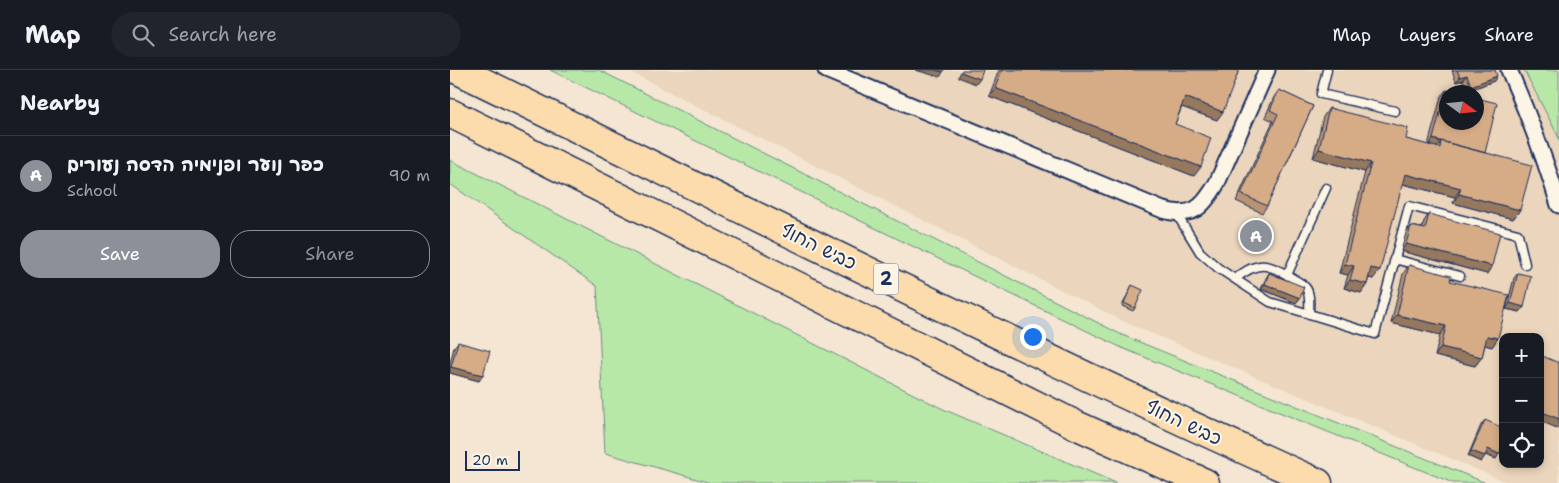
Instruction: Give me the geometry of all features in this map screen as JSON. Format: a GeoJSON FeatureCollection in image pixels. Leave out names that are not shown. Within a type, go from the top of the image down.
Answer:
{"type":"FeatureCollection","features":[{"type":"Feature","properties":{"kind":"highway","name":"כביש החוף"},"geometry":{"type":"LineString","coordinates":[[458,70],[1035,352],[1232,445],[1318,483]]}},
{"type":"Feature","properties":{"kind":"highway","name":"2"},"geometry":{"type":"LineString","coordinates":[[450,113],[1078,426],[1205,483]]}},
{"type":"Feature","properties":{"kind":"street"},"geometry":{"type":"LineString","coordinates":[[827,70],[1163,210],[1186,214],[1198,208],[1208,199],[1217,183],[1267,70]]}},
{"type":"Feature","properties":{"kind":"street"},"geometry":{"type":"LineString","coordinates":[[1509,70],[1534,130],[1559,205]]}},
{"type":"Feature","properties":{"kind":"lane"},"geometry":{"type":"LineString","coordinates":[[1327,70],[1321,94],[1395,111]]}},
{"type":"Feature","properties":{"kind":"lane"},"geometry":{"type":"LineString","coordinates":[[1286,275],[1326,188]]}},
{"type":"Feature","properties":{"kind":"lane"},"geometry":{"type":"LineString","coordinates":[[1176,213],[1200,252],[1218,268],[1270,302],[1375,334],[1408,206],[1518,234],[1525,264]]}},
{"type":"Feature","properties":{"kind":"lane"},"geometry":{"type":"LineString","coordinates":[[1394,259],[1460,276]]}},
{"type":"Feature","properties":{"kind":"lane"},"geometry":{"type":"LineString","coordinates":[[1235,279],[1249,268],[1259,265],[1269,266],[1306,287],[1309,297],[1309,314]]}},
{"type":"Feature","properties":{"kind":"shaded area"},"geometry":{"type":"Polygon","coordinates":[[[626,70],[1559,70],[1559,483],[1509,483],[1127,323],[626,70]]]}},
{"type":"Feature","properties":{"kind":"green space"},"geometry":{"type":"Polygon","coordinates":[[[550,70],[599,70],[1122,335],[1486,483],[1453,483],[1122,348],[550,70]]]}},
{"type":"Feature","properties":{"kind":"green space"},"geometry":{"type":"Polygon","coordinates":[[[1524,70],[1559,70],[1559,141],[1558,136],[1524,70]]]}},
{"type":"Feature","properties":{"kind":"green space"},"geometry":{"type":"Polygon","coordinates":[[[450,160],[943,409],[1116,483],[711,483],[605,453],[597,286],[450,184],[450,160]]]}},
{"type":"Feature","properties":{"kind":"building"},"geometry":{"type":"Polygon","coordinates":[[[962,70],[983,70],[980,79],[961,72],[962,70]]]}},
{"type":"Feature","properties":{"kind":"building"},"geometry":{"type":"Polygon","coordinates":[[[1002,70],[1239,70],[1223,112],[1185,97],[1175,124],[1211,138],[1201,167],[995,88],[1002,70]]]}},
{"type":"Feature","properties":{"kind":"building"},"geometry":{"type":"Polygon","coordinates":[[[1457,70],[1495,70],[1497,76],[1474,85],[1471,85],[1467,75],[1460,77],[1457,70]]]}},
{"type":"Feature","properties":{"kind":"building"},"geometry":{"type":"Polygon","coordinates":[[[1279,90],[1313,106],[1267,206],[1241,194],[1278,114],[1270,110],[1279,90]]]}},
{"type":"Feature","properties":{"kind":"building"},"geometry":{"type":"Polygon","coordinates":[[[1484,100],[1497,103],[1485,153],[1433,139],[1439,116],[1439,130],[1484,130],[1484,100]]]}},
{"type":"Feature","properties":{"kind":"building"},"geometry":{"type":"Polygon","coordinates":[[[1329,108],[1408,128],[1406,139],[1440,148],[1441,141],[1532,165],[1520,210],[1459,194],[1461,188],[1405,174],[1380,270],[1371,268],[1367,284],[1350,280],[1354,266],[1345,264],[1371,163],[1319,149],[1329,108]]]}},
{"type":"Feature","properties":{"kind":"building"},"geometry":{"type":"Polygon","coordinates":[[[1429,214],[1500,233],[1492,266],[1406,244],[1411,226],[1425,229],[1429,214]]]}},
{"type":"Feature","properties":{"kind":"building"},"geometry":{"type":"Polygon","coordinates":[[[1409,265],[1451,276],[1450,281],[1509,295],[1498,338],[1487,336],[1482,357],[1441,347],[1446,326],[1397,315],[1409,265]]]}},
{"type":"Feature","properties":{"kind":"building"},"geometry":{"type":"Polygon","coordinates":[[[1269,273],[1304,287],[1300,298],[1265,284],[1269,273]]]}},
{"type":"Feature","properties":{"kind":"building"},"geometry":{"type":"Polygon","coordinates":[[[1518,273],[1531,276],[1524,307],[1510,303],[1518,273]]]}},
{"type":"Feature","properties":{"kind":"building"},"geometry":{"type":"Polygon","coordinates":[[[1132,285],[1143,290],[1135,308],[1124,303],[1132,285]]]}},
{"type":"Feature","properties":{"kind":"building"},"geometry":{"type":"Polygon","coordinates":[[[458,342],[490,351],[483,375],[451,367],[458,342]]]}},
{"type":"Feature","properties":{"kind":"building"},"geometry":{"type":"Polygon","coordinates":[[[1544,357],[1559,363],[1559,419],[1544,413],[1544,357]]]}},
{"type":"Feature","properties":{"kind":"building"},"geometry":{"type":"Polygon","coordinates":[[[1485,420],[1499,426],[1499,454],[1488,449],[1485,456],[1471,451],[1485,420]]]}},
{"type":"Feature","properties":{"kind":"place","name":"כפר נוער ופנימיה הדסה נעורים"},"geometry":{"type":"Point","coordinates":[1256,236]}}]}
